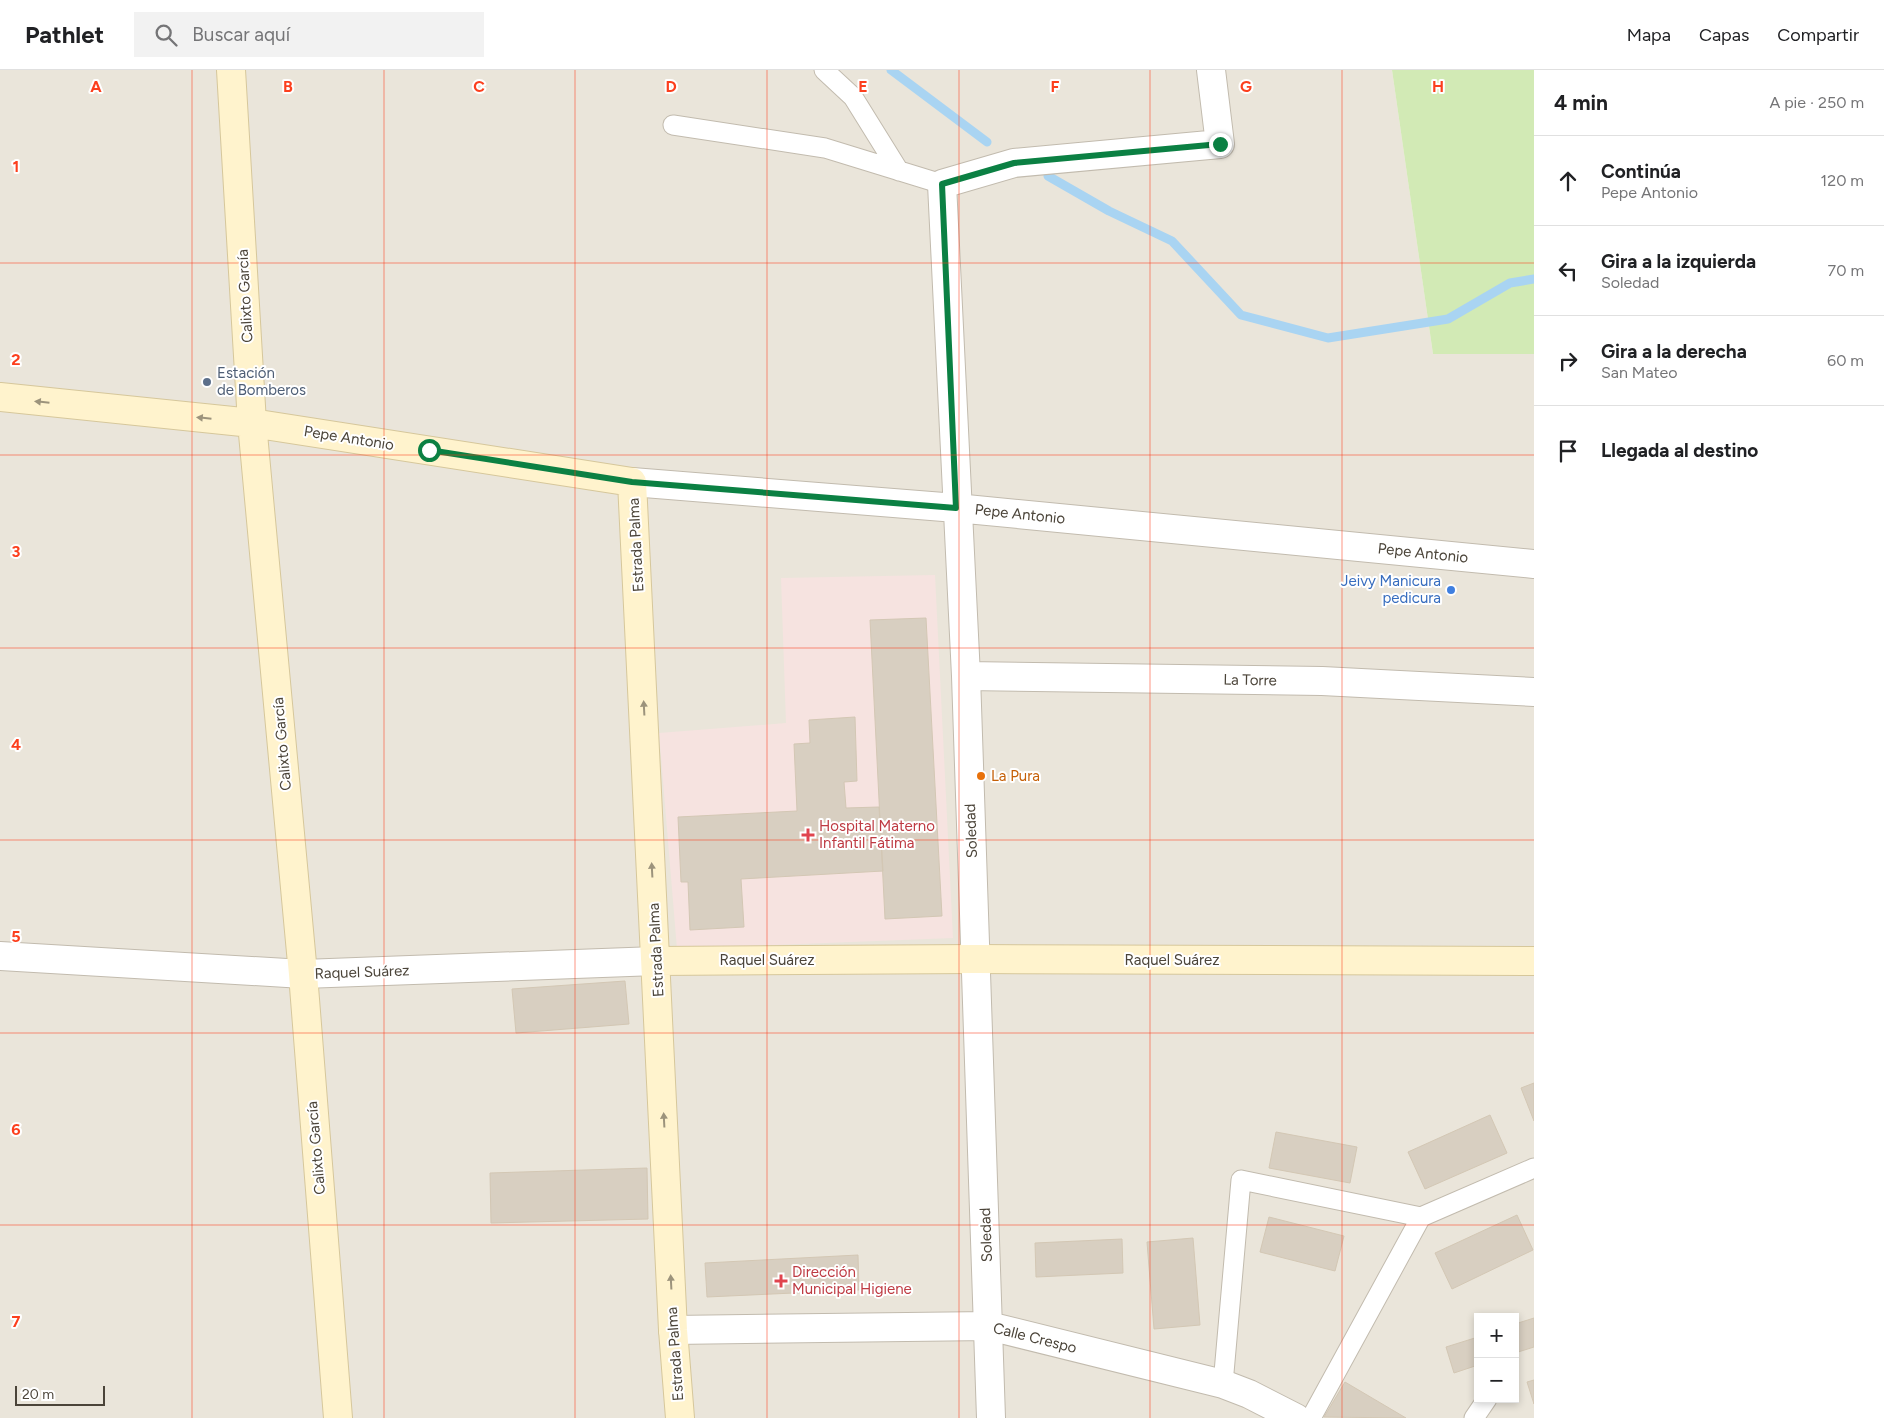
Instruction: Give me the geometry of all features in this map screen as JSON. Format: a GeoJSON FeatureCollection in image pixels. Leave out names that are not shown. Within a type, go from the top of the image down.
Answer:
{"type":"FeatureCollection","features":[{"type":"Feature","properties":{"kind":"street","name":"Calixto García"},"geometry":{"type":"LineString","coordinates":[[231,70],[252,424],[303,974],[338,1418]]}},
{"type":"Feature","properties":{"kind":"street"},"geometry":{"type":"LineString","coordinates":[[942,184],[1014,163],[1220,144],[1211,70]]}},
{"type":"Feature","properties":{"kind":"street","name":"Soledad"},"geometry":{"type":"LineString","coordinates":[[942,184],[956,508],[966,676],[991,1418]]}},
{"type":"Feature","properties":{"kind":"street","name":"Pepe Antonio"},"geometry":{"type":"LineString","coordinates":[[0,397],[252,424],[632,482],[956,508],[1534,564]]}},
{"type":"Feature","properties":{"kind":"street","name":"Estrada Palma"},"geometry":{"type":"LineString","coordinates":[[632,482],[673,1330],[680,1418]]}},
{"type":"Feature","properties":{"kind":"street","name":"La Torre"},"geometry":{"type":"LineString","coordinates":[[966,676],[1322,681],[1534,692]]}},
{"type":"Feature","properties":{"kind":"street","name":"Raquel Suárez"},"geometry":{"type":"LineString","coordinates":[[0,956],[303,974],[656,961],[976,959],[1534,961]]}},
{"type":"Feature","properties":{"kind":"street","name":"Calle Crespo"},"geometry":{"type":"LineString","coordinates":[[673,1330],[989,1326],[1222,1384],[1249,1394],[1296,1418]]}},
{"type":"Feature","properties":{"kind":"lane"},"geometry":{"type":"LineString","coordinates":[[824,70],[853,97],[899,171]]}},
{"type":"Feature","properties":{"kind":"lane"},"geometry":{"type":"LineString","coordinates":[[673,125],[825,148],[942,184]]}},
{"type":"Feature","properties":{"kind":"lane"},"geometry":{"type":"LineString","coordinates":[[1222,1384],[1241,1180],[1421,1217],[1534,1168]]}},
{"type":"Feature","properties":{"kind":"lane"},"geometry":{"type":"LineString","coordinates":[[1311,1418],[1421,1217]]}},
{"type":"Feature","properties":{"kind":"lane"},"geometry":{"type":"LineString","coordinates":[[1474,1418],[1484,1403]]}},
{"type":"Feature","properties":{"kind":"shaded area"},"geometry":{"type":"Polygon","coordinates":[[[0,70],[1392,70],[1433,354],[1534,354],[1534,1418],[0,1418],[0,70]]]}},
{"type":"Feature","properties":{"kind":"shaded area","name":"Hospital Materno Infantil Fátima"},"geometry":{"type":"Polygon","coordinates":[[[935,575],[953,938],[677,949],[659,733],[786,723],[781,578],[935,575]]]}},
{"type":"Feature","properties":{"kind":"green space"},"geometry":{"type":"Polygon","coordinates":[[[1392,70],[1534,70],[1534,354],[1433,354],[1392,70]]]}},
{"type":"Feature","properties":{"kind":"building"},"geometry":{"type":"Polygon","coordinates":[[[926,618],[942,916],[885,919],[870,620],[926,618]]]}},
{"type":"Feature","properties":{"kind":"building"},"geometry":{"type":"Polygon","coordinates":[[[855,717],[857,781],[844,782],[846,808],[879,807],[883,871],[741,879],[744,927],[690,930],[688,882],[681,882],[678,817],[797,811],[794,744],[810,743],[809,720],[855,717]]]}},
{"type":"Feature","properties":{"kind":"building"},"geometry":{"type":"Polygon","coordinates":[[[625,981],[629,1024],[516,1033],[512,989],[625,981]]]}},
{"type":"Feature","properties":{"kind":"building"},"geometry":{"type":"Polygon","coordinates":[[[1534,1083],[1534,1121],[1521,1088],[1534,1083]]]}},
{"type":"Feature","properties":{"kind":"building"},"geometry":{"type":"Polygon","coordinates":[[[1490,1115],[1507,1153],[1425,1189],[1408,1152],[1490,1115]]]}},
{"type":"Feature","properties":{"kind":"building"},"geometry":{"type":"Polygon","coordinates":[[[1276,1132],[1357,1147],[1350,1183],[1269,1168],[1276,1132]]]}},
{"type":"Feature","properties":{"kind":"building"},"geometry":{"type":"Polygon","coordinates":[[[647,1168],[648,1219],[491,1223],[490,1173],[647,1168]]]}},
{"type":"Feature","properties":{"kind":"building"},"geometry":{"type":"Polygon","coordinates":[[[1517,1215],[1533,1250],[1452,1289],[1435,1253],[1517,1215]]]}},
{"type":"Feature","properties":{"kind":"building"},"geometry":{"type":"Polygon","coordinates":[[[1269,1217],[1344,1236],[1335,1271],[1260,1252],[1269,1217]]]}},
{"type":"Feature","properties":{"kind":"building"},"geometry":{"type":"Polygon","coordinates":[[[1193,1238],[1200,1325],[1154,1329],[1147,1242],[1193,1238]]]}},
{"type":"Feature","properties":{"kind":"building"},"geometry":{"type":"Polygon","coordinates":[[[1122,1239],[1123,1273],[1036,1277],[1035,1243],[1122,1239]]]}},
{"type":"Feature","properties":{"kind":"building"},"geometry":{"type":"Polygon","coordinates":[[[858,1255],[859,1290],[707,1297],[705,1263],[858,1255]]]}},
{"type":"Feature","properties":{"kind":"building"},"geometry":{"type":"Polygon","coordinates":[[[1534,1318],[1534,1347],[1519,1352],[1519,1323],[1534,1318]]]}},
{"type":"Feature","properties":{"kind":"building"},"geometry":{"type":"Polygon","coordinates":[[[1474,1338],[1474,1366],[1454,1373],[1446,1347],[1474,1338]]]}},
{"type":"Feature","properties":{"kind":"building"},"geometry":{"type":"Polygon","coordinates":[[[1534,1380],[1534,1404],[1527,1382],[1534,1380]]]}},
{"type":"Feature","properties":{"kind":"building"},"geometry":{"type":"Polygon","coordinates":[[[1345,1382],[1406,1418],[1324,1417],[1345,1382]]]}},
{"type":"Feature","properties":{"kind":"waterway"},"geometry":{"type":"LineString","coordinates":[[891,70],[987,142]]}},
{"type":"Feature","properties":{"kind":"waterway"},"geometry":{"type":"LineString","coordinates":[[1048,176],[1109,211],[1172,241],[1241,315],[1328,338],[1448,319],[1510,283],[1534,279]]}},
{"type":"Feature","properties":{"kind":"place","name":"Estación de Bomberos"},"geometry":{"type":"Point","coordinates":[207,382]}},
{"type":"Feature","properties":{"kind":"place","name":"Jeivy Manicura pedicura"},"geometry":{"type":"Point","coordinates":[1451,590]}},
{"type":"Feature","properties":{"kind":"place","name":"La Pura"},"geometry":{"type":"Point","coordinates":[981,776]}},
{"type":"Feature","properties":{"kind":"place","name":"Hospital Materno Infantil Fátima"},"geometry":{"type":"Point","coordinates":[808,835]}},
{"type":"Feature","properties":{"kind":"place","name":"Dirección Municipal Higiene"},"geometry":{"type":"Point","coordinates":[781,1281]}},
{"type":"Feature","properties":{"kind":"route"},"geometry":{"type":"LineString","coordinates":[[429,450],[632,482],[956,508],[942,184],[1014,163],[1220,144]]}}]}
